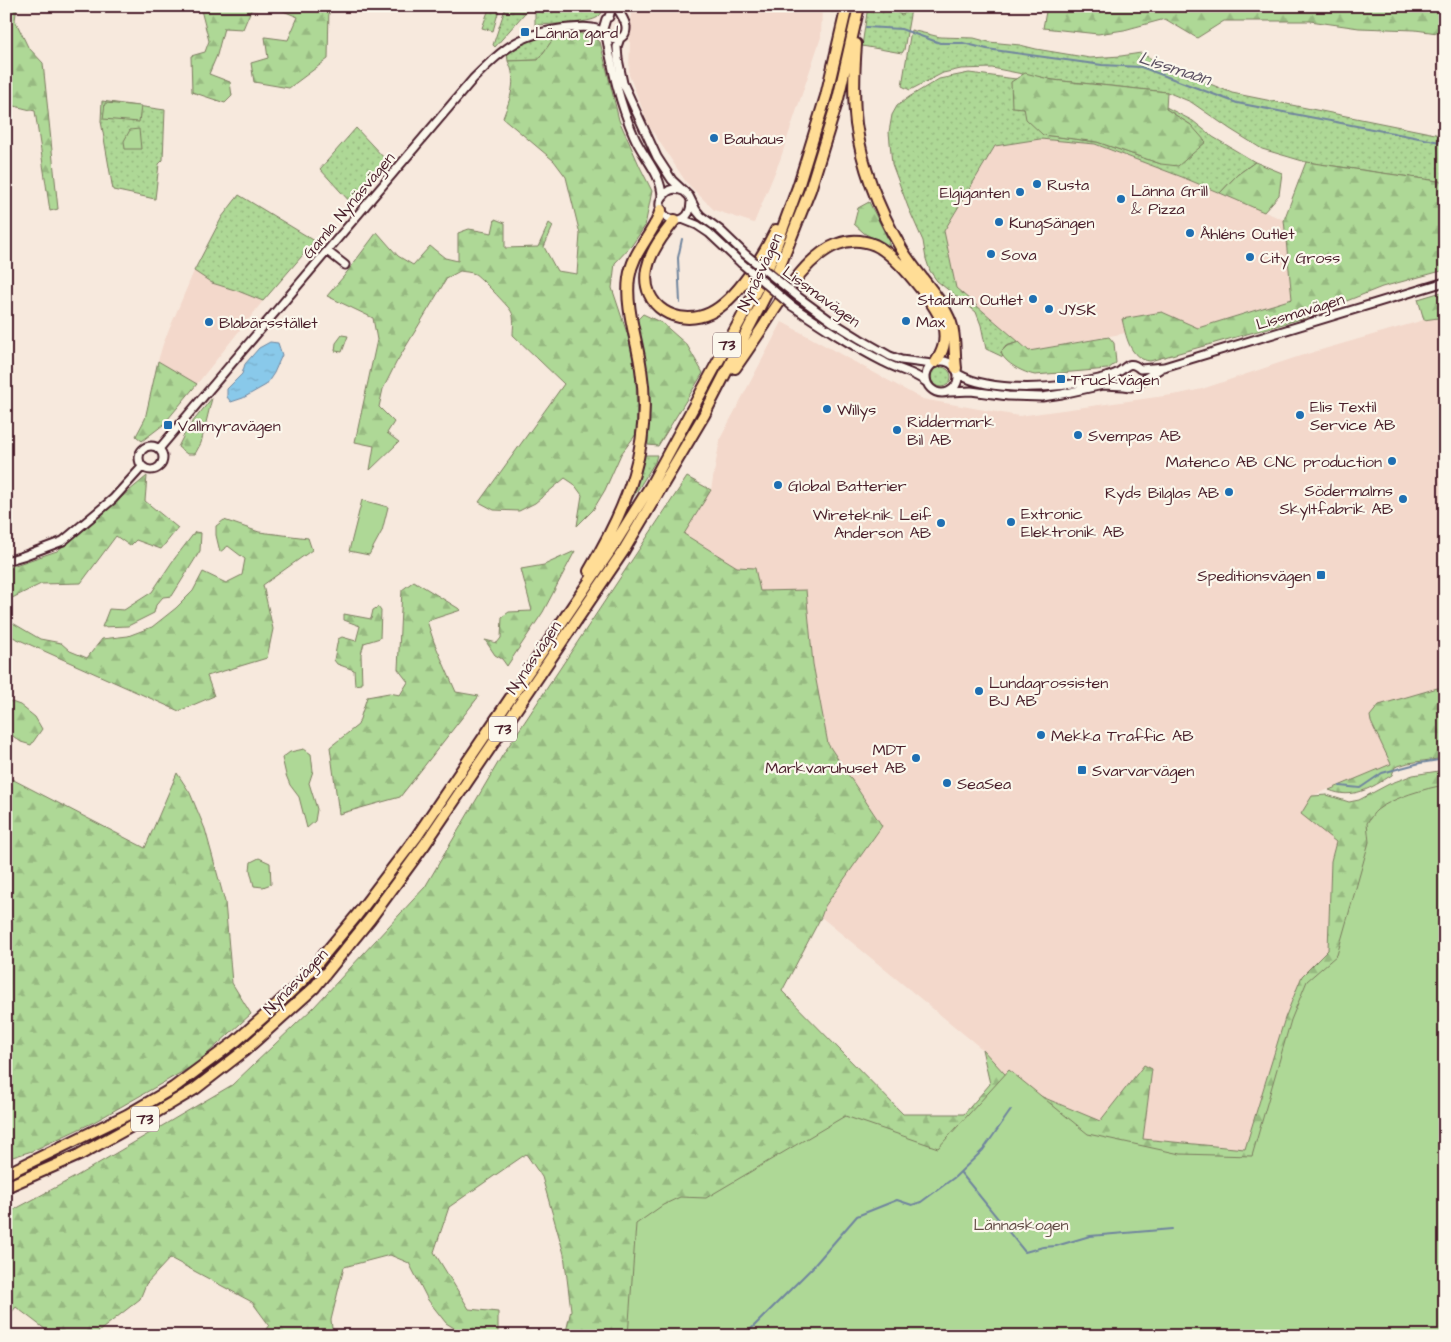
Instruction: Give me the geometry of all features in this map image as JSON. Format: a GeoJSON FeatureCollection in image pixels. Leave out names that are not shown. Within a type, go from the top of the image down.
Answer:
{"type":"FeatureCollection","features":[{"type":"Feature","properties":{"kind":"highway","name":"Nynäsvägen"},"geometry":{"type":"LineString","coordinates":[[6,1174],[127,1115],[173,1088],[236,1041],[304,978],[357,915],[417,836],[610,551],[654,479],[741,319],[768,265],[798,187],[826,96],[847,6]]}},
{"type":"Feature","properties":{"kind":"highway","name":"Nynäsvägen"},"geometry":{"type":"LineString","coordinates":[[6,1187],[79,1154],[148,1117],[195,1089],[244,1051],[314,988],[370,919],[425,844],[624,550],[704,415],[777,273],[810,190],[838,99],[859,7]]}},
{"type":"Feature","properties":{"kind":"highway"},"geometry":{"type":"LineString","coordinates":[[859,7],[854,72],[856,123],[870,181],[885,218],[902,249],[938,299],[952,325],[957,371]]}},
{"type":"Feature","properties":{"kind":"highway"},"geometry":{"type":"LineString","coordinates":[[679,220],[658,242],[651,256],[647,271],[650,293],[656,304],[674,317],[697,317],[710,313],[735,292],[764,252],[798,187]]}},
{"type":"Feature","properties":{"kind":"highway"},"geometry":{"type":"LineString","coordinates":[[540,654],[616,524],[636,468],[641,446],[644,402],[641,369],[629,306],[629,278],[632,264],[639,248],[656,223],[661,210]]}},
{"type":"Feature","properties":{"kind":"highway"},"geometry":{"type":"LineString","coordinates":[[704,415],[792,284],[820,255],[838,244],[848,241],[865,241],[882,249],[909,275],[927,297],[944,327],[944,347],[934,363]]}},
{"type":"Feature","properties":{"kind":"street"},"geometry":{"type":"LineString","coordinates":[[612,6],[608,18],[603,25],[621,104],[635,139],[660,179],[661,210],[669,219],[679,220],[688,215],[691,201],[689,196],[672,180],[657,157],[623,83],[616,47],[627,28],[618,6]]}},
{"type":"Feature","properties":{"kind":"street"},"geometry":{"type":"LineString","coordinates":[[608,18],[614,15],[622,18]]}},
{"type":"Feature","properties":{"kind":"street","name":"Gamla Nynäsvägen"},"geometry":{"type":"LineString","coordinates":[[587,27],[608,18]]}},
{"type":"Feature","properties":{"kind":"street","name":"Gamla Nynäsvägen"},"geometry":{"type":"LineString","coordinates":[[6,561],[63,541],[114,500],[142,467],[138,458],[142,450],[150,446],[158,449],[473,78],[493,59],[510,45],[534,34],[587,27],[596,28],[605,34]]}},
{"type":"Feature","properties":{"kind":"street"},"geometry":{"type":"LineString","coordinates":[[605,34],[612,39],[620,38]]}},
{"type":"Feature","properties":{"kind":"street"},"geometry":{"type":"LineString","coordinates":[[662,196],[668,190],[677,189],[684,191]]}},
{"type":"Feature","properties":{"kind":"street","name":"Lissmavägen"},"geometry":{"type":"LineString","coordinates":[[691,201],[701,216],[720,230],[745,254],[831,321],[890,356],[901,360],[934,363]]}},
{"type":"Feature","properties":{"kind":"street","name":"Lissmavägen"},"geometry":{"type":"LineString","coordinates":[[679,220],[697,224],[709,233],[792,306],[854,346],[887,364],[920,377],[926,382]]}},
{"type":"Feature","properties":{"kind":"street"},"geometry":{"type":"LineString","coordinates":[[327,251],[345,265]]}},
{"type":"Feature","properties":{"kind":"street","name":"Lissmavägen"},"geometry":{"type":"LineString","coordinates":[[957,371],[973,381],[982,383],[1034,387],[1073,384],[1105,377],[1130,365],[1140,369],[1164,367],[1445,282]]}},
{"type":"Feature","properties":{"kind":"street"},"geometry":{"type":"LineString","coordinates":[[947,362],[957,371],[958,382],[950,392],[945,394],[931,390],[926,382],[925,376],[928,369],[934,363],[947,362]]}},
{"type":"Feature","properties":{"kind":"street","name":"Lissmavägen"},"geometry":{"type":"LineString","coordinates":[[950,392],[971,391],[1008,396],[1042,397],[1104,385],[1135,387],[1141,381],[1164,367]]}},
{"type":"Feature","properties":{"kind":"street"},"geometry":{"type":"LineString","coordinates":[[1140,369],[1141,381]]}},
{"type":"Feature","properties":{"kind":"street"},"geometry":{"type":"LineString","coordinates":[[1121,370],[1120,378],[1124,386]]}},
{"type":"Feature","properties":{"kind":"street"},"geometry":{"type":"LineString","coordinates":[[142,467],[153,470],[160,466],[163,459],[158,449]]}},
{"type":"Feature","properties":{"kind":"shaded area"},"geometry":{"type":"Polygon","coordinates":[[[631,6],[822,6],[821,37],[780,160],[754,223],[714,210],[686,182],[649,126],[629,75],[631,6]]]}},
{"type":"Feature","properties":{"kind":"shaded area"},"geometry":{"type":"Polygon","coordinates":[[[1040,139],[1095,144],[1182,177],[1284,220],[1292,299],[1198,328],[1162,312],[1123,319],[1126,333],[1029,351],[956,288],[944,231],[995,146],[1040,139]]]}},
{"type":"Feature","properties":{"kind":"shaded area","name":"Blåbärsstället"},"geometry":{"type":"Polygon","coordinates":[[[194,271],[212,283],[263,301],[197,384],[158,361],[163,344],[194,271]]]}},
{"type":"Feature","properties":{"kind":"shaded area"},"geometry":{"type":"Polygon","coordinates":[[[1445,317],[1445,687],[1379,705],[1370,716],[1371,722],[1391,764],[1312,796],[1302,814],[1336,842],[1331,861],[1328,950],[1302,976],[1285,1018],[1246,1149],[1143,1139],[1152,1069],[1100,1121],[1016,1086],[982,1049],[821,917],[825,906],[882,826],[828,744],[813,664],[806,591],[759,591],[755,568],[737,567],[684,534],[711,490],[720,439],[782,322],[922,399],[1019,416],[1179,394],[1202,389],[1300,356],[1424,320],[1445,317]]]}},
{"type":"Feature","properties":{"kind":"green space"},"geometry":{"type":"Polygon","coordinates":[[[6,6],[17,6],[15,20],[28,47],[43,63],[58,209],[50,211],[35,111],[6,104],[6,6]]]}},
{"type":"Feature","properties":{"kind":"green space"},"geometry":{"type":"Polygon","coordinates":[[[200,6],[271,6],[251,10],[243,29],[224,28],[217,55],[209,74],[230,82],[232,96],[225,103],[192,92],[191,56],[205,52],[209,41],[200,6]]]}},
{"type":"Feature","properties":{"kind":"green space"},"geometry":{"type":"Polygon","coordinates":[[[271,6],[329,6],[328,59],[289,88],[254,82],[251,63],[268,58],[265,37],[288,40],[298,17],[271,6]]]}},
{"type":"Feature","properties":{"kind":"green space"},"geometry":{"type":"Polygon","coordinates":[[[490,6],[500,6],[493,31],[482,28],[490,6]]]}},
{"type":"Feature","properties":{"kind":"green space"},"geometry":{"type":"Polygon","coordinates":[[[506,6],[531,6],[495,47],[493,45],[506,6]]]}},
{"type":"Feature","properties":{"kind":"green space"},"geometry":{"type":"Polygon","coordinates":[[[537,6],[604,6],[598,17],[586,21],[535,25],[535,8],[537,6]]]}},
{"type":"Feature","properties":{"kind":"green space"},"geometry":{"type":"Polygon","coordinates":[[[868,6],[884,6],[902,15],[911,9],[902,53],[862,46],[868,6]]]}},
{"type":"Feature","properties":{"kind":"green space"},"geometry":{"type":"Polygon","coordinates":[[[884,6],[910,6],[911,9],[902,15],[884,6]]]}},
{"type":"Feature","properties":{"kind":"green space"},"geometry":{"type":"Polygon","coordinates":[[[1047,6],[1445,6],[1445,34],[1415,30],[1359,28],[1310,21],[1224,21],[1197,38],[1165,19],[1124,30],[1098,34],[1043,28],[1047,6]]]}},
{"type":"Feature","properties":{"kind":"green space"},"geometry":{"type":"Polygon","coordinates":[[[911,30],[940,37],[974,38],[1090,58],[1141,53],[1157,62],[1232,93],[1445,136],[1445,182],[1306,162],[1262,149],[1191,102],[1167,92],[1053,80],[992,68],[961,69],[943,73],[910,90],[902,86],[911,30]]]}},
{"type":"Feature","properties":{"kind":"green space"},"geometry":{"type":"Polygon","coordinates":[[[559,31],[538,60],[508,61],[507,54],[523,42],[559,31]]]}},
{"type":"Feature","properties":{"kind":"green space"},"geometry":{"type":"Polygon","coordinates":[[[559,31],[585,35],[600,42],[619,120],[652,191],[645,226],[632,245],[615,263],[612,288],[630,342],[636,375],[637,432],[621,454],[605,490],[593,510],[577,526],[582,495],[574,484],[565,478],[535,503],[519,511],[494,510],[479,502],[564,384],[513,335],[511,311],[482,280],[473,273],[460,271],[447,278],[396,363],[383,389],[379,407],[394,422],[387,433],[399,442],[370,470],[374,446],[355,442],[377,340],[373,318],[327,296],[377,232],[398,256],[413,265],[430,246],[445,258],[458,261],[458,233],[469,229],[492,233],[495,219],[505,223],[505,248],[538,247],[549,223],[553,226],[544,247],[557,271],[577,274],[580,234],[566,177],[554,161],[503,118],[513,82],[508,61],[538,60],[559,31]]]}},
{"type":"Feature","properties":{"kind":"green space"},"geometry":{"type":"Polygon","coordinates":[[[969,73],[1016,79],[1011,83],[1024,108],[1044,135],[1097,142],[1161,164],[1191,125],[1166,109],[1166,107],[1193,121],[1213,137],[1255,162],[1237,175],[1220,193],[1095,144],[1040,139],[995,146],[944,231],[956,288],[1019,342],[1006,346],[1001,352],[1003,357],[986,349],[976,312],[937,281],[930,271],[923,241],[892,164],[889,132],[892,115],[897,106],[939,79],[969,73]]]}},
{"type":"Feature","properties":{"kind":"green space"},"geometry":{"type":"Polygon","coordinates":[[[1025,73],[1053,80],[1167,92],[1166,109],[1191,125],[1206,142],[1178,166],[1161,164],[1097,142],[1043,135],[1026,119],[1024,108],[1012,107],[1011,82],[1025,73]]]}},
{"type":"Feature","properties":{"kind":"green space"},"geometry":{"type":"Polygon","coordinates":[[[102,101],[165,110],[163,160],[159,164],[155,199],[113,190],[101,121],[102,101]]]}},
{"type":"Feature","properties":{"kind":"green space"},"geometry":{"type":"Polygon","coordinates":[[[105,103],[141,106],[139,122],[103,119],[105,103]]]}},
{"type":"Feature","properties":{"kind":"green space"},"geometry":{"type":"Polygon","coordinates":[[[356,128],[386,160],[351,203],[320,169],[356,128]]]}},
{"type":"Feature","properties":{"kind":"green space"},"geometry":{"type":"Polygon","coordinates":[[[139,129],[141,149],[125,149],[124,141],[130,130],[139,129]]]}},
{"type":"Feature","properties":{"kind":"green space"},"geometry":{"type":"Polygon","coordinates":[[[1255,162],[1282,173],[1279,195],[1264,212],[1220,193],[1237,175],[1255,162]]]}},
{"type":"Feature","properties":{"kind":"green space"},"geometry":{"type":"Polygon","coordinates":[[[1306,162],[1445,182],[1445,270],[1382,287],[1301,319],[1150,361],[1137,356],[1130,345],[1122,319],[1162,312],[1198,328],[1292,299],[1284,220],[1306,162]]]}},
{"type":"Feature","properties":{"kind":"green space"},"geometry":{"type":"Polygon","coordinates":[[[239,195],[315,241],[263,301],[212,283],[194,271],[222,217],[239,195]]]}},
{"type":"Feature","properties":{"kind":"green space"},"geometry":{"type":"Polygon","coordinates":[[[869,202],[888,239],[890,248],[864,233],[854,224],[858,208],[869,202]]]}},
{"type":"Feature","properties":{"kind":"green space"},"geometry":{"type":"Polygon","coordinates":[[[1445,291],[1445,317],[1424,320],[1418,299],[1445,291]]]}},
{"type":"Feature","properties":{"kind":"green space"},"geometry":{"type":"Polygon","coordinates":[[[643,314],[662,323],[687,345],[703,373],[658,446],[648,445],[648,396],[635,322],[643,314]]]}},
{"type":"Feature","properties":{"kind":"green space"},"geometry":{"type":"Polygon","coordinates":[[[342,335],[348,336],[342,352],[335,351],[336,343],[342,335]]]}},
{"type":"Feature","properties":{"kind":"green space"},"geometry":{"type":"Polygon","coordinates":[[[1109,337],[1114,343],[1116,363],[1108,369],[1035,375],[1015,367],[1006,360],[1001,352],[1007,346],[1019,342],[1029,351],[1109,337]]]}},
{"type":"Feature","properties":{"kind":"green space"},"geometry":{"type":"Polygon","coordinates":[[[158,361],[197,384],[163,425],[142,441],[136,436],[145,419],[158,361]]]}},
{"type":"Feature","properties":{"kind":"green space"},"geometry":{"type":"Polygon","coordinates":[[[941,367],[948,370],[951,377],[948,384],[941,387],[934,384],[931,377],[934,370],[941,367]]]}},
{"type":"Feature","properties":{"kind":"green space"},"geometry":{"type":"Polygon","coordinates":[[[212,398],[201,443],[195,454],[187,454],[178,447],[187,429],[212,398]]]}},
{"type":"Feature","properties":{"kind":"green space"},"geometry":{"type":"Polygon","coordinates":[[[642,455],[657,455],[655,462],[627,507],[642,455]]]}},
{"type":"Feature","properties":{"kind":"green space"},"geometry":{"type":"Polygon","coordinates":[[[147,476],[145,501],[178,528],[161,549],[136,540],[130,546],[116,536],[81,583],[41,584],[10,599],[6,604],[6,568],[57,551],[147,476]]]}},
{"type":"Feature","properties":{"kind":"green space"},"geometry":{"type":"Polygon","coordinates":[[[687,477],[711,490],[684,534],[737,567],[755,568],[760,591],[806,590],[813,664],[828,744],[882,826],[825,906],[782,991],[903,1114],[964,1114],[990,1084],[982,1049],[1016,1086],[1100,1121],[1144,1065],[1152,1069],[1143,1139],[1245,1149],[1285,1018],[1302,976],[1328,950],[1331,861],[1336,842],[1301,814],[1312,796],[1327,795],[1349,802],[1359,800],[1389,784],[1413,775],[1445,770],[1445,1336],[565,1336],[571,1310],[564,1254],[542,1177],[526,1154],[449,1207],[434,1252],[469,1309],[498,1312],[498,1336],[467,1336],[446,1323],[428,1300],[409,1263],[390,1255],[344,1267],[331,1320],[333,1336],[261,1336],[269,1325],[252,1302],[170,1258],[146,1284],[140,1299],[93,1336],[54,1336],[16,1307],[6,1319],[6,1214],[75,1177],[232,1085],[314,1007],[425,887],[502,756],[687,477]]]}},
{"type":"Feature","properties":{"kind":"green space"},"geometry":{"type":"Polygon","coordinates":[[[362,500],[388,507],[382,531],[369,555],[349,551],[362,500]]]}},
{"type":"Feature","properties":{"kind":"green space"},"geometry":{"type":"Polygon","coordinates":[[[224,520],[259,532],[308,538],[312,550],[263,585],[273,629],[267,658],[207,676],[214,696],[179,711],[6,634],[11,622],[40,639],[61,643],[70,651],[87,658],[102,639],[128,636],[152,627],[176,608],[193,591],[203,572],[226,583],[242,575],[245,559],[228,546],[220,552],[216,526],[224,520]]]}},
{"type":"Feature","properties":{"kind":"green space"},"geometry":{"type":"Polygon","coordinates":[[[195,532],[201,533],[200,551],[172,596],[163,597],[156,605],[154,613],[128,626],[102,627],[109,609],[124,610],[152,592],[195,532]]]}},
{"type":"Feature","properties":{"kind":"green space"},"geometry":{"type":"Polygon","coordinates":[[[575,551],[543,612],[507,666],[502,659],[495,655],[485,640],[497,643],[501,638],[502,617],[509,612],[532,611],[521,569],[544,565],[575,551]]]}},
{"type":"Feature","properties":{"kind":"green space"},"geometry":{"type":"Polygon","coordinates":[[[414,581],[461,610],[427,621],[456,692],[479,696],[400,797],[339,814],[330,747],[358,725],[367,697],[389,693],[400,695],[408,682],[398,669],[402,590],[414,581]]]}},
{"type":"Feature","properties":{"kind":"green space"},"geometry":{"type":"Polygon","coordinates":[[[378,607],[381,611],[380,638],[364,643],[361,654],[362,684],[355,685],[354,670],[337,664],[334,660],[338,639],[342,637],[356,641],[360,626],[344,620],[344,614],[371,619],[373,610],[378,607]]]}},
{"type":"Feature","properties":{"kind":"green space"},"geometry":{"type":"Polygon","coordinates":[[[1441,687],[1445,688],[1445,758],[1408,763],[1395,767],[1392,775],[1362,791],[1346,794],[1329,790],[1391,764],[1371,722],[1370,716],[1379,705],[1441,687]]]}},
{"type":"Feature","properties":{"kind":"green space"},"geometry":{"type":"Polygon","coordinates":[[[6,700],[20,705],[35,717],[42,729],[31,745],[21,742],[6,731],[6,700]]]}},
{"type":"Feature","properties":{"kind":"green space"},"geometry":{"type":"Polygon","coordinates":[[[304,749],[311,754],[313,771],[309,783],[317,809],[315,821],[307,828],[299,797],[290,785],[282,758],[290,752],[304,749]]]}},
{"type":"Feature","properties":{"kind":"green space"},"geometry":{"type":"Polygon","coordinates":[[[177,773],[190,793],[205,829],[225,902],[232,983],[251,1014],[196,1064],[94,1122],[32,1151],[6,1159],[6,776],[145,848],[177,773]]]}},
{"type":"Feature","properties":{"kind":"green space","name":"Lännaskogen"},"geometry":{"type":"Polygon","coordinates":[[[1445,785],[1445,1336],[628,1336],[636,1224],[663,1205],[680,1197],[706,1198],[845,1116],[938,1148],[1009,1070],[1088,1134],[1180,1154],[1252,1156],[1291,1020],[1307,981],[1337,955],[1369,842],[1367,823],[1376,811],[1391,801],[1419,791],[1445,785]]]}},
{"type":"Feature","properties":{"kind":"green space"},"geometry":{"type":"Polygon","coordinates":[[[259,858],[270,863],[271,884],[263,887],[254,886],[250,870],[251,862],[259,858]]]}},
{"type":"Feature","properties":{"kind":"water"},"geometry":{"type":"Polygon","coordinates":[[[270,342],[278,343],[282,355],[274,373],[266,385],[243,398],[231,402],[227,397],[227,389],[242,374],[245,364],[259,348],[270,342]]]}},
{"type":"Feature","properties":{"kind":"waterway","name":"Lissmaån"},"geometry":{"type":"LineString","coordinates":[[830,6],[832,12]]}},
{"type":"Feature","properties":{"kind":"waterway","name":"Lissmaån"},"geometry":{"type":"LineString","coordinates":[[866,27],[901,29],[940,43],[963,43],[987,49],[1102,65],[1141,67],[1237,103],[1445,143]]}},
{"type":"Feature","properties":{"kind":"waterway"},"geometry":{"type":"LineString","coordinates":[[680,303],[678,258],[682,239]]}},
{"type":"Feature","properties":{"kind":"waterway"},"geometry":{"type":"LineString","coordinates":[[1340,786],[1360,788],[1382,773],[1420,763],[1445,759]]}},
{"type":"Feature","properties":{"kind":"waterway"},"geometry":{"type":"LineString","coordinates":[[744,1336],[812,1268],[857,1216],[897,1200],[912,1205],[921,1202],[955,1177],[983,1150],[1011,1110]]}},
{"type":"Feature","properties":{"kind":"waterway"},"geometry":{"type":"LineString","coordinates":[[961,1173],[1025,1252],[1056,1246],[1090,1236],[1172,1229]]}},
{"type":"Feature","properties":{"kind":"place","name":"Länna gård"},"geometry":{"type":"Point","coordinates":[525,32]}},
{"type":"Feature","properties":{"kind":"place","name":"Bauhaus"},"geometry":{"type":"Point","coordinates":[714,138]}},
{"type":"Feature","properties":{"kind":"place","name":"Rusta"},"geometry":{"type":"Point","coordinates":[1037,184]}},
{"type":"Feature","properties":{"kind":"place","name":"Elgiganten"},"geometry":{"type":"Point","coordinates":[1020,192]}},
{"type":"Feature","properties":{"kind":"place","name":"Länna Grill & Pizza"},"geometry":{"type":"Point","coordinates":[1121,199]}},
{"type":"Feature","properties":{"kind":"place","name":"KungSängen"},"geometry":{"type":"Point","coordinates":[999,222]}},
{"type":"Feature","properties":{"kind":"place","name":"Åhléns Outlet"},"geometry":{"type":"Point","coordinates":[1190,233]}},
{"type":"Feature","properties":{"kind":"place","name":"Sova"},"geometry":{"type":"Point","coordinates":[991,254]}},
{"type":"Feature","properties":{"kind":"place","name":"City Gross"},"geometry":{"type":"Point","coordinates":[1250,257]}},
{"type":"Feature","properties":{"kind":"place","name":"Stadium Outlet"},"geometry":{"type":"Point","coordinates":[1033,299]}},
{"type":"Feature","properties":{"kind":"place","name":"JYSK"},"geometry":{"type":"Point","coordinates":[1049,309]}},
{"type":"Feature","properties":{"kind":"place","name":"Max"},"geometry":{"type":"Point","coordinates":[906,321]}},
{"type":"Feature","properties":{"kind":"place","name":"Blåbärsstället"},"geometry":{"type":"Point","coordinates":[209,322]}},
{"type":"Feature","properties":{"kind":"place","name":"Truckvägen"},"geometry":{"type":"Point","coordinates":[1061,379]}},
{"type":"Feature","properties":{"kind":"place","name":"Willys"},"geometry":{"type":"Point","coordinates":[827,409]}},
{"type":"Feature","properties":{"kind":"place","name":"Elis Textil Service AB"},"geometry":{"type":"Point","coordinates":[1300,415]}},
{"type":"Feature","properties":{"kind":"place","name":"Vallmyravägen"},"geometry":{"type":"Point","coordinates":[168,425]}},
{"type":"Feature","properties":{"kind":"place","name":"Riddermark Bil AB"},"geometry":{"type":"Point","coordinates":[897,430]}},
{"type":"Feature","properties":{"kind":"place","name":"Svempas AB"},"geometry":{"type":"Point","coordinates":[1078,435]}},
{"type":"Feature","properties":{"kind":"place","name":"Matenco AB CNC production"},"geometry":{"type":"Point","coordinates":[1392,461]}},
{"type":"Feature","properties":{"kind":"place","name":"Global Batterier"},"geometry":{"type":"Point","coordinates":[778,485]}},
{"type":"Feature","properties":{"kind":"place","name":"Ryds Bilglas AB"},"geometry":{"type":"Point","coordinates":[1229,492]}},
{"type":"Feature","properties":{"kind":"place","name":"Södermalms Skyltfabrik AB"},"geometry":{"type":"Point","coordinates":[1403,499]}},
{"type":"Feature","properties":{"kind":"place","name":"Extronic Elektronik AB"},"geometry":{"type":"Point","coordinates":[1011,522]}},
{"type":"Feature","properties":{"kind":"place","name":"Wireteknik Leif Anderson AB"},"geometry":{"type":"Point","coordinates":[941,523]}},
{"type":"Feature","properties":{"kind":"place","name":"Speditionsvägen"},"geometry":{"type":"Point","coordinates":[1321,575]}},
{"type":"Feature","properties":{"kind":"place","name":"Lundagrossisten BJ AB"},"geometry":{"type":"Point","coordinates":[979,691]}},
{"type":"Feature","properties":{"kind":"place","name":"Mekka Traffic AB"},"geometry":{"type":"Point","coordinates":[1041,735]}},
{"type":"Feature","properties":{"kind":"place","name":"MDT Markvaruhuset AB"},"geometry":{"type":"Point","coordinates":[916,758]}},
{"type":"Feature","properties":{"kind":"place","name":"Svarvarvägen"},"geometry":{"type":"Point","coordinates":[1082,770]}},
{"type":"Feature","properties":{"kind":"place","name":"SeaSea"},"geometry":{"type":"Point","coordinates":[947,783]}}]}
